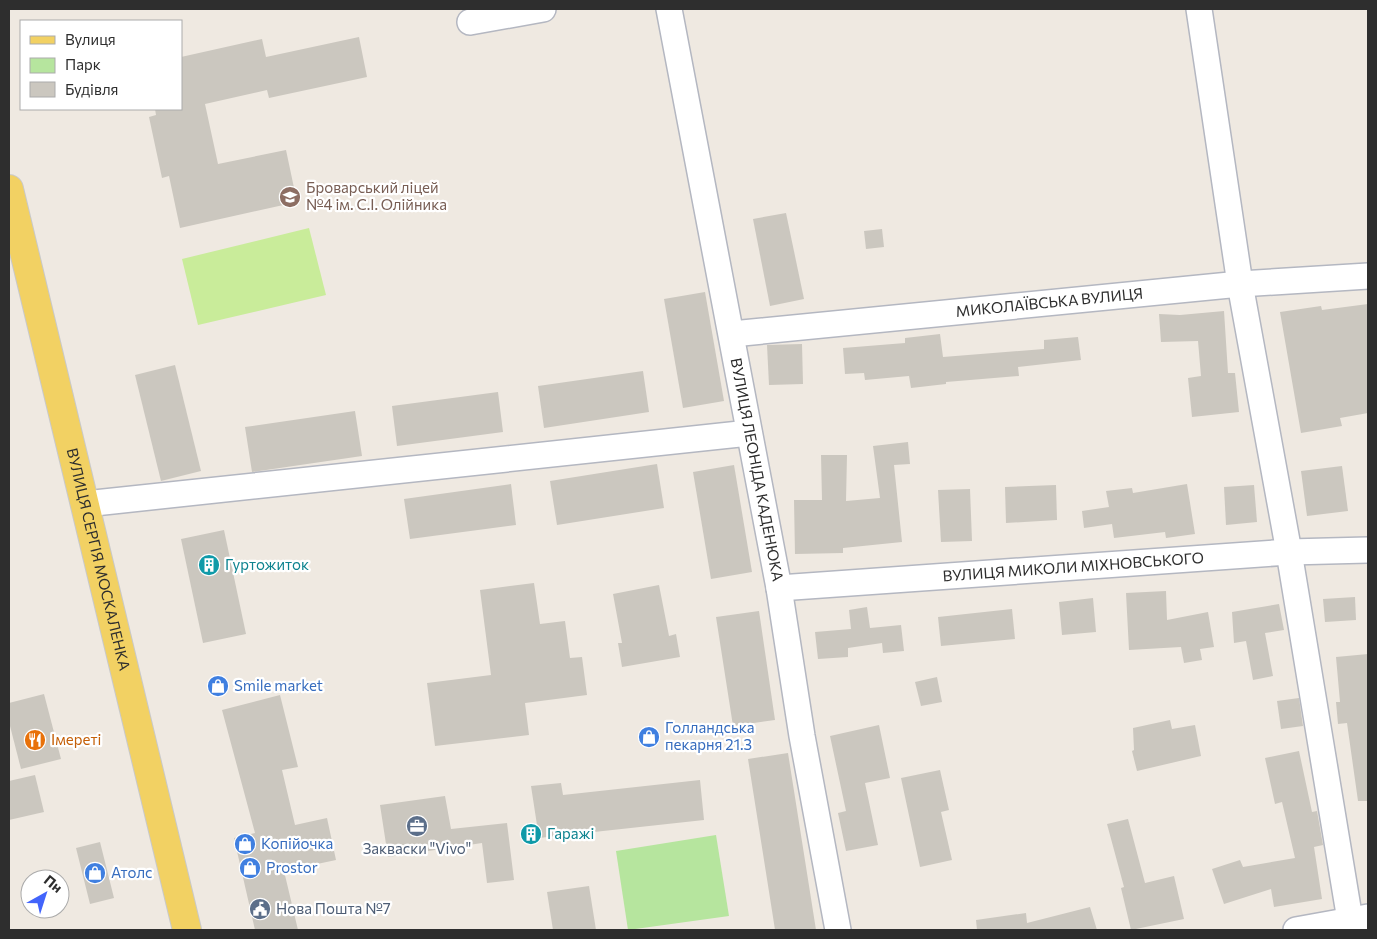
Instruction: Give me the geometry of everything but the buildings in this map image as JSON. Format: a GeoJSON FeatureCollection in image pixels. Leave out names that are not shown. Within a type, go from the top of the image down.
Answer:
{"type":"FeatureCollection","features":[{"type":"Feature","properties":{"kind":"main road","name":"ВУЛИЦЯ СЕРГІЯ МОСКАЛЕНКА"},"geometry":{"type":"LineString","coordinates":[[9,189],[187,930]]}},
{"type":"Feature","properties":{"kind":"street"},"geometry":{"type":"LineString","coordinates":[[470,22],[543,9]]}},
{"type":"Feature","properties":{"kind":"street","name":"ВУЛИЦЯ ЛЕОНІДА КАДЕНЮКА"},"geometry":{"type":"LineString","coordinates":[[668,9],[732,334],[779,588],[802,736],[838,930]]}},
{"type":"Feature","properties":{"kind":"street"},"geometry":{"type":"LineString","coordinates":[[1199,9],[1240,284],[1359,918],[1296,930]]}},
{"type":"Feature","properties":{"kind":"street","name":"МИКОЛАЇВСЬКА ВУЛИЦЯ"},"geometry":{"type":"LineString","coordinates":[[732,334],[1240,284],[1368,276]]}},
{"type":"Feature","properties":{"kind":"street"},"geometry":{"type":"LineString","coordinates":[[85,504],[749,433]]}},
{"type":"Feature","properties":{"kind":"street","name":"ВУЛИЦЯ МИКОЛИ МІХНОВСЬКОГО"},"geometry":{"type":"LineString","coordinates":[[779,588],[1289,552],[1368,550]]}},
{"type":"Feature","properties":{"kind":"green space"},"geometry":{"type":"Polygon","coordinates":[[[309,228],[326,295],[198,325],[182,259],[309,228]]]}},
{"type":"Feature","properties":{"kind":"green space"},"geometry":{"type":"Polygon","coordinates":[[[716,835],[729,916],[628,930],[616,851],[716,835]]]}},
{"type":"Feature","properties":{"kind":"place","name":"Броварський ліцей №4 ім. С.І. Олійника"},"geometry":{"type":"Point","coordinates":[290,197]}},
{"type":"Feature","properties":{"kind":"place","name":"Гуртожиток"},"geometry":{"type":"Point","coordinates":[209,565]}},
{"type":"Feature","properties":{"kind":"place","name":"Smile market"},"geometry":{"type":"Point","coordinates":[218,686]}},
{"type":"Feature","properties":{"kind":"place","name":"Голландська пекарня 21.3"},"geometry":{"type":"Point","coordinates":[649,737]}},
{"type":"Feature","properties":{"kind":"place","name":"Імереті"},"geometry":{"type":"Point","coordinates":[35,740]}},
{"type":"Feature","properties":{"kind":"place","name":"Закваски \"Vivo\""},"geometry":{"type":"Point","coordinates":[417,826]}},
{"type":"Feature","properties":{"kind":"place","name":"Гаражі"},"geometry":{"type":"Point","coordinates":[531,834]}},
{"type":"Feature","properties":{"kind":"place","name":"Копійочка"},"geometry":{"type":"Point","coordinates":[245,844]}},
{"type":"Feature","properties":{"kind":"place","name":"Prostor"},"geometry":{"type":"Point","coordinates":[250,868]}},
{"type":"Feature","properties":{"kind":"place","name":"Атолс"},"geometry":{"type":"Point","coordinates":[95,873]}},
{"type":"Feature","properties":{"kind":"place","name":"Нова Пошта №7"},"geometry":{"type":"Point","coordinates":[260,909]}}]}
